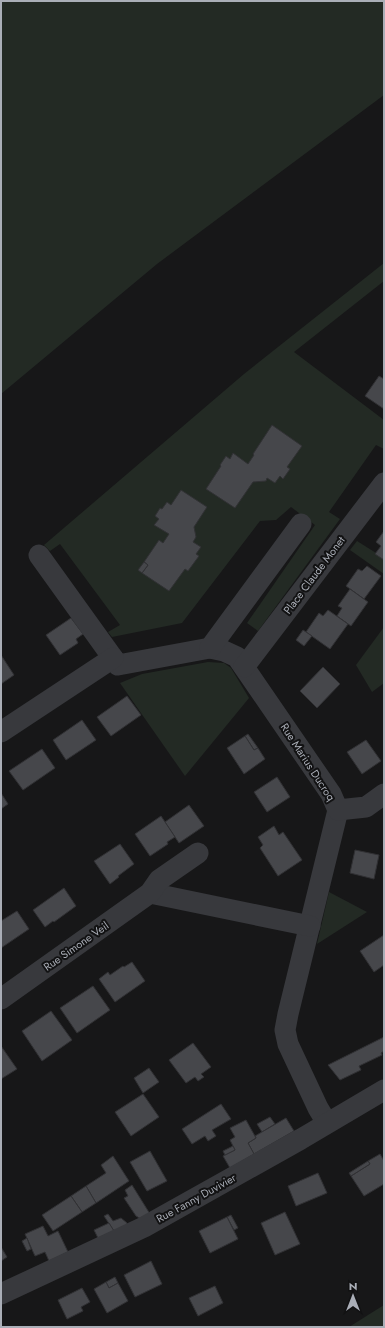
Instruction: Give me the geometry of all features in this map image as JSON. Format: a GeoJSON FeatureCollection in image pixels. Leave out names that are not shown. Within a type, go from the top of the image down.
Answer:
{"type":"FeatureCollection","features":[{"type":"Feature","properties":{"kind":"street","name":"Place Claude Monet"},"geometry":{"type":"LineString","coordinates":[[244,667],[384,483]]}},
{"type":"Feature","properties":{"kind":"street"},"geometry":{"type":"LineString","coordinates":[[210,648],[301,524]]}},
{"type":"Feature","properties":{"kind":"street"},"geometry":{"type":"LineString","coordinates":[[1,732],[113,658],[39,555]]}},
{"type":"Feature","properties":{"kind":"street","name":"Rue Marius Ducroq"},"geometry":{"type":"LineString","coordinates":[[113,658],[118,665],[210,648],[224,651],[237,657],[331,794],[338,810],[285,1030],[286,1038],[318,1108],[327,1123]]}},
{"type":"Feature","properties":{"kind":"street"},"geometry":{"type":"LineString","coordinates":[[338,810],[366,807],[384,794]]}},
{"type":"Feature","properties":{"kind":"street","name":"Rue Simone Veil"},"geometry":{"type":"LineString","coordinates":[[1,999],[150,893],[160,880],[198,852]]}},
{"type":"Feature","properties":{"kind":"street"},"geometry":{"type":"LineString","coordinates":[[150,893],[310,926]]}},
{"type":"Feature","properties":{"kind":"street","name":"Rue Fanny Duvivier"},"geometry":{"type":"LineString","coordinates":[[1,1294],[144,1227],[301,1139],[384,1090]]}},
{"type":"Feature","properties":{"kind":"shaded area"},"geometry":{"type":"Polygon","coordinates":[[[1,1],[384,1],[384,95],[157,264],[1,394],[1,1]]]}},
{"type":"Feature","properties":{"kind":"shaded area"},"geometry":{"type":"Polygon","coordinates":[[[384,263],[384,281],[294,352],[384,420],[384,449],[376,445],[329,512],[340,519],[258,631],[247,623],[315,525],[291,507],[276,520],[260,521],[182,623],[112,637],[108,632],[120,625],[60,544],[50,551],[44,545],[244,374],[384,263]]]}},
{"type":"Feature","properties":{"kind":"shaded area"},"geometry":{"type":"Polygon","coordinates":[[[357,541],[384,558],[384,574],[350,550],[357,541]]]}},
{"type":"Feature","properties":{"kind":"shaded area"},"geometry":{"type":"Polygon","coordinates":[[[384,627],[384,683],[372,692],[356,665],[384,627]]]}},
{"type":"Feature","properties":{"kind":"shaded area"},"geometry":{"type":"Polygon","coordinates":[[[208,662],[224,663],[231,668],[249,698],[185,776],[120,683],[142,674],[208,662]]]}},
{"type":"Feature","properties":{"kind":"shaded area"},"geometry":{"type":"Polygon","coordinates":[[[329,892],[367,912],[317,944],[329,892]]]}},
{"type":"Feature","properties":{"kind":"shaded area"},"geometry":{"type":"Polygon","coordinates":[[[384,1305],[384,1327],[349,1327],[384,1305]]]}},
{"type":"Feature","properties":{"kind":"building"},"geometry":{"type":"Polygon","coordinates":[[[379,376],[384,379],[384,409],[365,396],[379,376]]]}},
{"type":"Feature","properties":{"kind":"building"},"geometry":{"type":"Polygon","coordinates":[[[272,425],[302,446],[287,467],[290,469],[283,479],[280,476],[275,483],[267,478],[266,481],[253,482],[235,508],[206,489],[226,456],[230,459],[233,453],[248,464],[272,425]]]}},
{"type":"Feature","properties":{"kind":"building"},"geometry":{"type":"Polygon","coordinates":[[[181,490],[207,507],[194,527],[196,537],[193,542],[201,547],[196,554],[199,556],[188,571],[185,569],[169,591],[142,573],[148,565],[144,562],[159,540],[163,543],[169,534],[154,525],[159,519],[155,516],[160,508],[162,509],[167,502],[171,505],[181,490]]]}},
{"type":"Feature","properties":{"kind":"building"},"geometry":{"type":"Polygon","coordinates":[[[384,531],[384,560],[375,554],[381,546],[376,542],[384,531]]]}},
{"type":"Feature","properties":{"kind":"building"},"geometry":{"type":"Polygon","coordinates":[[[144,562],[148,565],[142,573],[138,570],[144,562]]]}},
{"type":"Feature","properties":{"kind":"building"},"geometry":{"type":"Polygon","coordinates":[[[367,566],[381,576],[364,599],[346,586],[358,569],[362,571],[367,566]]]}},
{"type":"Feature","properties":{"kind":"building"},"geometry":{"type":"Polygon","coordinates":[[[350,589],[368,602],[351,626],[337,616],[342,608],[338,606],[350,589]]]}},
{"type":"Feature","properties":{"kind":"building"},"geometry":{"type":"Polygon","coordinates":[[[328,610],[348,624],[330,649],[306,632],[319,613],[323,616],[328,610]]]}},
{"type":"Feature","properties":{"kind":"building"},"geometry":{"type":"Polygon","coordinates":[[[71,618],[83,634],[76,639],[78,643],[60,655],[46,635],[71,618]]]}},
{"type":"Feature","properties":{"kind":"building"},"geometry":{"type":"Polygon","coordinates":[[[303,630],[312,636],[304,646],[296,640],[303,630]]]}},
{"type":"Feature","properties":{"kind":"building"},"geometry":{"type":"Polygon","coordinates":[[[1,655],[14,675],[1,684],[1,655]]]}},
{"type":"Feature","properties":{"kind":"building"},"geometry":{"type":"Polygon","coordinates":[[[323,667],[340,684],[317,708],[300,691],[323,667]]]}},
{"type":"Feature","properties":{"kind":"building"},"geometry":{"type":"Polygon","coordinates":[[[127,696],[141,715],[111,736],[97,717],[127,696]]]}},
{"type":"Feature","properties":{"kind":"building"},"geometry":{"type":"Polygon","coordinates":[[[82,720],[96,740],[66,760],[53,740],[82,720]]]}},
{"type":"Feature","properties":{"kind":"building"},"geometry":{"type":"Polygon","coordinates":[[[248,734],[258,748],[254,750],[245,736],[248,734]]]}},
{"type":"Feature","properties":{"kind":"building"},"geometry":{"type":"Polygon","coordinates":[[[245,736],[254,750],[258,748],[265,759],[244,774],[227,748],[245,736]]]}},
{"type":"Feature","properties":{"kind":"building"},"geometry":{"type":"Polygon","coordinates":[[[366,740],[381,761],[362,774],[347,752],[366,740]]]}},
{"type":"Feature","properties":{"kind":"building"},"geometry":{"type":"Polygon","coordinates":[[[42,749],[55,768],[23,790],[9,771],[42,749]]]}},
{"type":"Feature","properties":{"kind":"building"},"geometry":{"type":"Polygon","coordinates":[[[277,777],[290,797],[267,812],[254,792],[277,777]]]}},
{"type":"Feature","properties":{"kind":"building"},"geometry":{"type":"Polygon","coordinates":[[[1,793],[8,804],[1,809],[1,793]]]}},
{"type":"Feature","properties":{"kind":"building"},"geometry":{"type":"Polygon","coordinates":[[[189,805],[204,826],[179,843],[165,822],[189,805]]]}},
{"type":"Feature","properties":{"kind":"building"},"geometry":{"type":"Polygon","coordinates":[[[161,816],[175,837],[167,842],[168,844],[150,856],[135,834],[161,816]]]}},
{"type":"Feature","properties":{"kind":"building"},"geometry":{"type":"Polygon","coordinates":[[[274,826],[279,835],[283,832],[302,860],[278,876],[260,848],[263,845],[258,837],[274,826]]]}},
{"type":"Feature","properties":{"kind":"building"},"geometry":{"type":"Polygon","coordinates":[[[120,844],[134,864],[110,884],[94,861],[120,844]]]}},
{"type":"Feature","properties":{"kind":"building"},"geometry":{"type":"Polygon","coordinates":[[[355,850],[379,855],[374,879],[350,873],[355,850]]]}},
{"type":"Feature","properties":{"kind":"building"},"geometry":{"type":"Polygon","coordinates":[[[64,888],[76,906],[45,927],[33,910],[64,888]]]}},
{"type":"Feature","properties":{"kind":"building"},"geometry":{"type":"Polygon","coordinates":[[[17,911],[29,929],[1,948],[1,921],[17,911]]]}},
{"type":"Feature","properties":{"kind":"building"},"geometry":{"type":"Polygon","coordinates":[[[384,935],[384,965],[374,972],[360,951],[384,935]]]}},
{"type":"Feature","properties":{"kind":"building"},"geometry":{"type":"Polygon","coordinates":[[[132,962],[145,981],[115,1002],[99,979],[108,972],[110,975],[132,962]]]}},
{"type":"Feature","properties":{"kind":"building"},"geometry":{"type":"Polygon","coordinates":[[[93,986],[110,1010],[77,1033],[60,1008],[93,986]]]}},
{"type":"Feature","properties":{"kind":"building"},"geometry":{"type":"Polygon","coordinates":[[[51,1011],[72,1040],[42,1061],[22,1031],[51,1011]]]}},
{"type":"Feature","properties":{"kind":"building"},"geometry":{"type":"Polygon","coordinates":[[[384,1037],[384,1051],[381,1053],[382,1055],[359,1066],[361,1070],[340,1080],[328,1065],[384,1037]]]}},
{"type":"Feature","properties":{"kind":"building"},"geometry":{"type":"Polygon","coordinates":[[[193,1043],[211,1067],[201,1074],[204,1077],[198,1081],[195,1077],[186,1083],[169,1060],[193,1043]]]}},
{"type":"Feature","properties":{"kind":"building"},"geometry":{"type":"Polygon","coordinates":[[[1,1046],[17,1069],[1,1079],[1,1046]]]}},
{"type":"Feature","properties":{"kind":"building"},"geometry":{"type":"Polygon","coordinates":[[[149,1068],[159,1082],[143,1093],[134,1078],[149,1068]]]}},
{"type":"Feature","properties":{"kind":"building"},"geometry":{"type":"Polygon","coordinates":[[[143,1094],[159,1117],[131,1136],[115,1112],[143,1094]]]}},
{"type":"Feature","properties":{"kind":"building"},"geometry":{"type":"Polygon","coordinates":[[[221,1104],[231,1119],[212,1130],[216,1136],[208,1141],[205,1136],[192,1144],[182,1129],[221,1104]]]}},
{"type":"Feature","properties":{"kind":"building"},"geometry":{"type":"Polygon","coordinates":[[[270,1117],[275,1124],[262,1132],[257,1124],[270,1117]]]}},
{"type":"Feature","properties":{"kind":"building"},"geometry":{"type":"Polygon","coordinates":[[[286,1118],[294,1131],[254,1154],[248,1143],[256,1138],[255,1136],[286,1118]]]}},
{"type":"Feature","properties":{"kind":"building"},"geometry":{"type":"Polygon","coordinates":[[[246,1120],[256,1138],[248,1143],[254,1154],[230,1168],[223,1156],[235,1150],[230,1140],[235,1137],[230,1128],[246,1120]]]}},
{"type":"Feature","properties":{"kind":"building"},"geometry":{"type":"Polygon","coordinates":[[[233,1146],[235,1150],[225,1155],[223,1151],[233,1146]]]}},
{"type":"Feature","properties":{"kind":"building"},"geometry":{"type":"Polygon","coordinates":[[[150,1151],[167,1181],[147,1191],[130,1162],[150,1151]]]}},
{"type":"Feature","properties":{"kind":"building"},"geometry":{"type":"Polygon","coordinates":[[[380,1154],[384,1161],[384,1184],[364,1196],[351,1176],[370,1164],[368,1161],[380,1154]]]}},
{"type":"Feature","properties":{"kind":"building"},"geometry":{"type":"Polygon","coordinates":[[[113,1156],[129,1181],[96,1203],[86,1186],[106,1173],[101,1165],[113,1156]]]}},
{"type":"Feature","properties":{"kind":"building"},"geometry":{"type":"Polygon","coordinates":[[[368,1161],[370,1164],[351,1176],[349,1173],[368,1161]]]}},
{"type":"Feature","properties":{"kind":"building"},"geometry":{"type":"Polygon","coordinates":[[[318,1173],[327,1193],[296,1206],[288,1186],[318,1173]]]}},
{"type":"Feature","properties":{"kind":"building"},"geometry":{"type":"Polygon","coordinates":[[[132,1185],[150,1214],[141,1219],[136,1216],[124,1198],[128,1196],[125,1190],[132,1185]]]}},
{"type":"Feature","properties":{"kind":"building"},"geometry":{"type":"Polygon","coordinates":[[[86,1186],[96,1203],[82,1212],[71,1196],[86,1186]]]}},
{"type":"Feature","properties":{"kind":"building"},"geometry":{"type":"Polygon","coordinates":[[[71,1196],[82,1212],[53,1231],[42,1215],[71,1196]]]}},
{"type":"Feature","properties":{"kind":"building"},"geometry":{"type":"Polygon","coordinates":[[[285,1212],[300,1244],[275,1255],[261,1223],[285,1212]]]}},
{"type":"Feature","properties":{"kind":"building"},"geometry":{"type":"Polygon","coordinates":[[[108,1214],[113,1221],[121,1218],[127,1223],[127,1225],[114,1231],[104,1216],[108,1214]]]}},
{"type":"Feature","properties":{"kind":"building"},"geometry":{"type":"Polygon","coordinates":[[[231,1215],[238,1228],[234,1230],[227,1217],[231,1215]]]}},
{"type":"Feature","properties":{"kind":"building"},"geometry":{"type":"Polygon","coordinates":[[[227,1217],[238,1239],[210,1253],[199,1231],[227,1217]]]}},
{"type":"Feature","properties":{"kind":"building"},"geometry":{"type":"Polygon","coordinates":[[[109,1223],[114,1231],[98,1238],[94,1230],[109,1223]]]}},
{"type":"Feature","properties":{"kind":"building"},"geometry":{"type":"Polygon","coordinates":[[[43,1226],[48,1236],[58,1231],[68,1252],[49,1261],[45,1252],[35,1256],[25,1234],[43,1226]]]}},
{"type":"Feature","properties":{"kind":"building"},"geometry":{"type":"Polygon","coordinates":[[[27,1238],[31,1249],[27,1251],[22,1241],[27,1238]]]}},
{"type":"Feature","properties":{"kind":"building"},"geometry":{"type":"Polygon","coordinates":[[[1,1247],[7,1257],[1,1261],[1,1247]]]}},
{"type":"Feature","properties":{"kind":"building"},"geometry":{"type":"Polygon","coordinates":[[[151,1261],[162,1284],[135,1297],[124,1275],[151,1261]]]}},
{"type":"Feature","properties":{"kind":"building"},"geometry":{"type":"Polygon","coordinates":[[[115,1277],[118,1283],[109,1288],[106,1282],[115,1277]]]}},
{"type":"Feature","properties":{"kind":"building"},"geometry":{"type":"Polygon","coordinates":[[[106,1282],[109,1288],[118,1283],[128,1301],[107,1313],[94,1289],[106,1282]]]}},
{"type":"Feature","properties":{"kind":"building"},"geometry":{"type":"Polygon","coordinates":[[[215,1286],[223,1303],[198,1316],[189,1298],[215,1286]]]}},
{"type":"Feature","properties":{"kind":"building"},"geometry":{"type":"Polygon","coordinates":[[[82,1288],[90,1302],[81,1307],[83,1311],[67,1319],[58,1300],[82,1288]]]}}]}
